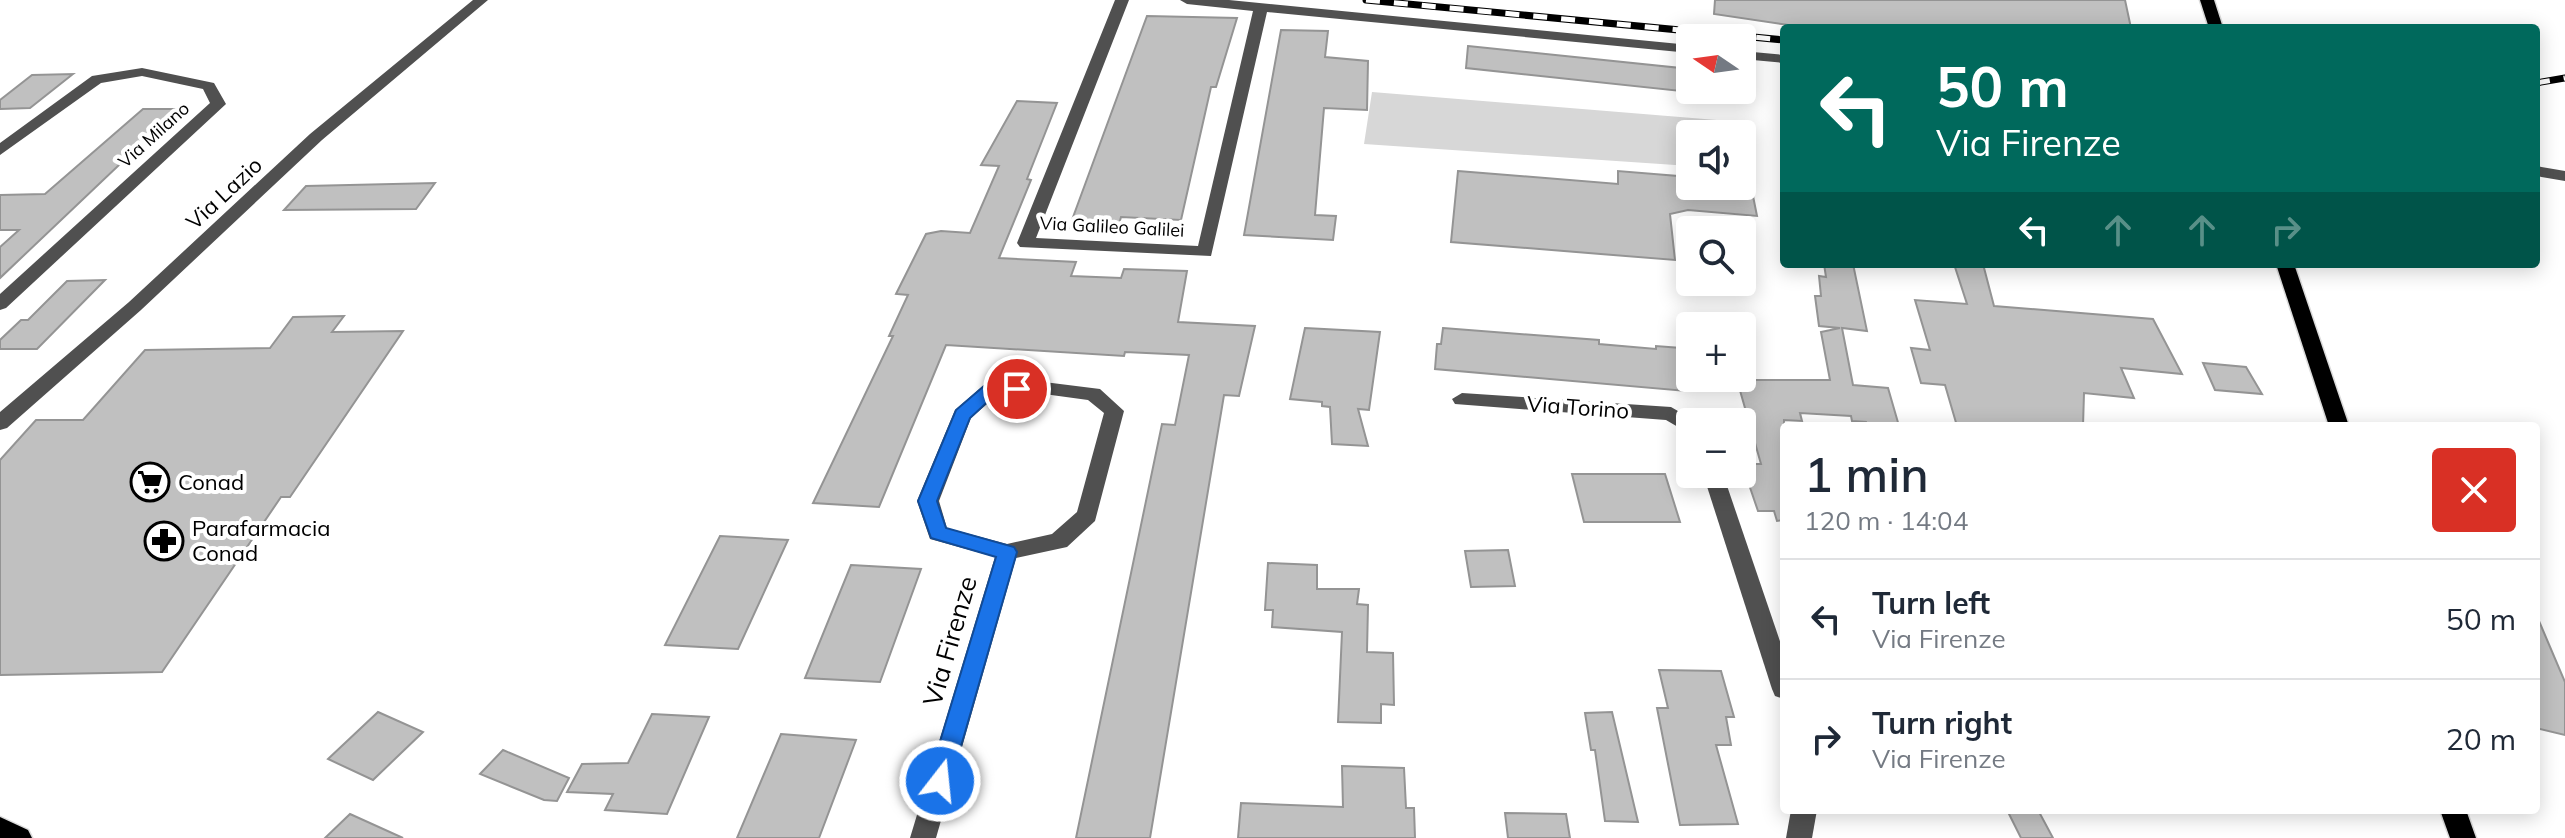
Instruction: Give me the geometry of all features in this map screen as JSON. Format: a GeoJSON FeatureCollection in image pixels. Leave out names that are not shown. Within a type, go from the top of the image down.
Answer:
{"type":"FeatureCollection","features":[{"type":"Feature","properties":{"kind":"main road"},"geometry":{"type":"LineString","coordinates":[[2207,0],[2215,24]]}},
{"type":"Feature","properties":{"kind":"main road"},"geometry":{"type":"LineString","coordinates":[[2286,268],[2338,422]]}},
{"type":"Feature","properties":{"kind":"main road"},"geometry":{"type":"LineString","coordinates":[[2451,814],[2451,838]]}},
{"type":"Feature","properties":{"kind":"main road"},"geometry":{"type":"LineString","coordinates":[[2453,814],[2463,838]]}},
{"type":"Feature","properties":{"kind":"main road"},"geometry":{"type":"LineString","coordinates":[[0,829],[19,838]]}},
{"type":"Feature","properties":{"kind":"street","name":"Via Lazio"},"geometry":{"type":"LineString","coordinates":[[0,423],[135,306],[316,137],[481,0]]}},
{"type":"Feature","properties":{"kind":"street","name":"Via Galileo Galilei"},"geometry":{"type":"LineString","coordinates":[[1122,0],[1026,243],[1205,252],[1261,7]]}},
{"type":"Feature","properties":{"kind":"street"},"geometry":{"type":"LineString","coordinates":[[1187,0],[1676,48]]}},
{"type":"Feature","properties":{"kind":"street"},"geometry":{"type":"LineString","coordinates":[[1756,56],[1780,59]]}},
{"type":"Feature","properties":{"kind":"street","name":"Via Milano"},"geometry":{"type":"LineString","coordinates":[[0,150],[97,79],[142,72],[209,86],[218,104],[0,304]]}},
{"type":"Feature","properties":{"kind":"street"},"geometry":{"type":"LineString","coordinates":[[2540,172],[2565,176]]}},
{"type":"Feature","properties":{"kind":"street"},"geometry":{"type":"LineString","coordinates":[[1044,388],[1093,394],[1114,411],[1087,516],[1059,541],[1007,552],[938,533],[928,501],[962,415],[991,390],[1044,388]]}},
{"type":"Feature","properties":{"kind":"street","name":"Via Torino"},"geometry":{"type":"LineString","coordinates":[[1462,399],[1671,414],[1676,417]]}},
{"type":"Feature","properties":{"kind":"street"},"geometry":{"type":"LineString","coordinates":[[1718,488],[1780,677]]}},
{"type":"Feature","properties":{"kind":"street","name":"Via Firenze"},"geometry":{"type":"LineString","coordinates":[[923,838],[1007,552]]}},
{"type":"Feature","properties":{"kind":"street"},"geometry":{"type":"LineString","coordinates":[[1799,838],[1803,814]]}},
{"type":"Feature","properties":{"kind":"shaded area"},"geometry":{"type":"Polygon","coordinates":[[[1372,92],[1717,120],[1676,120],[1676,165],[1364,144],[1372,92]]]}},
{"type":"Feature","properties":{"kind":"building"},"geometry":{"type":"Polygon","coordinates":[[[1715,0],[2125,0],[2130,24],[1782,24],[1714,14],[1715,0]]]}},
{"type":"Feature","properties":{"kind":"building"},"geometry":{"type":"Polygon","coordinates":[[[1147,16],[1237,18],[1216,87],[1211,87],[1181,220],[1121,217],[1119,224],[1103,223],[1100,230],[1069,228],[1147,16]]]}},
{"type":"Feature","properties":{"kind":"building"},"geometry":{"type":"Polygon","coordinates":[[[1281,30],[1328,31],[1325,57],[1368,61],[1367,110],[1324,108],[1315,215],[1336,216],[1333,240],[1244,235],[1281,30]]]}},
{"type":"Feature","properties":{"kind":"building"},"geometry":{"type":"Polygon","coordinates":[[[1468,46],[1676,68],[1676,90],[1466,68],[1468,46]]]}},
{"type":"Feature","properties":{"kind":"building"},"geometry":{"type":"Polygon","coordinates":[[[73,74],[30,108],[0,109],[0,100],[32,75],[73,74]]]}},
{"type":"Feature","properties":{"kind":"building"},"geometry":{"type":"Polygon","coordinates":[[[1017,101],[1057,103],[1027,179],[1031,180],[999,258],[1076,262],[1071,276],[1121,278],[1124,269],[1187,271],[1178,322],[1255,326],[1239,396],[1224,395],[1150,838],[1076,838],[1162,424],[1175,425],[1189,355],[1125,352],[1124,356],[946,345],[879,507],[813,503],[893,336],[889,336],[908,295],[896,294],[926,234],[941,231],[970,233],[999,166],[981,165],[1017,101]]]}},
{"type":"Feature","properties":{"kind":"building"},"geometry":{"type":"Polygon","coordinates":[[[143,109],[178,109],[0,278],[0,247],[19,230],[0,230],[0,195],[45,194],[143,109]]]}},
{"type":"Feature","properties":{"kind":"building"},"geometry":{"type":"Polygon","coordinates":[[[1458,171],[1618,184],[1618,171],[1676,176],[1676,200],[1754,200],[1757,216],[1688,210],[1670,214],[1675,260],[1451,242],[1458,171]]]}},
{"type":"Feature","properties":{"kind":"building"},"geometry":{"type":"Polygon","coordinates":[[[435,183],[416,209],[284,210],[306,186],[435,183]]]}},
{"type":"Feature","properties":{"kind":"building"},"geometry":{"type":"Polygon","coordinates":[[[1825,268],[1854,268],[1867,331],[1842,328],[1853,385],[1888,388],[1898,422],[1852,421],[1851,416],[1800,413],[1802,421],[1780,422],[1780,521],[1777,521],[1774,511],[1758,511],[1750,488],[1756,488],[1756,464],[1761,464],[1756,446],[1756,408],[1745,408],[1740,392],[1756,392],[1756,380],[1830,380],[1821,332],[1840,328],[1819,326],[1815,296],[1821,296],[1819,276],[1826,277],[1825,268]]]}},
{"type":"Feature","properties":{"kind":"building"},"geometry":{"type":"Polygon","coordinates":[[[1955,268],[1984,268],[1994,306],[2153,319],[2182,374],[2121,368],[2134,398],[2084,393],[2083,422],[1956,422],[1945,385],[1921,383],[1911,348],[1930,350],[1915,300],[1967,304],[1955,268]]]}},
{"type":"Feature","properties":{"kind":"building"},"geometry":{"type":"Polygon","coordinates":[[[105,280],[37,349],[0,349],[0,340],[21,320],[28,320],[67,281],[105,280]]]}},
{"type":"Feature","properties":{"kind":"building","name":"Conad"},"geometry":{"type":"Polygon","coordinates":[[[344,316],[332,332],[403,331],[290,497],[281,497],[162,672],[0,675],[0,460],[36,420],[83,420],[145,350],[270,348],[293,317],[344,316]]]}},
{"type":"Feature","properties":{"kind":"building"},"geometry":{"type":"Polygon","coordinates":[[[1305,328],[1380,332],[1369,410],[1358,409],[1368,446],[1332,444],[1330,407],[1322,406],[1322,402],[1290,399],[1305,328]]]}},
{"type":"Feature","properties":{"kind":"building"},"geometry":{"type":"Polygon","coordinates":[[[1443,328],[1599,340],[1599,344],[1656,349],[1656,346],[1676,348],[1676,390],[1435,369],[1437,344],[1441,344],[1443,328]]]}},
{"type":"Feature","properties":{"kind":"building"},"geometry":{"type":"Polygon","coordinates":[[[2203,363],[2246,367],[2262,394],[2215,390],[2203,363]]]}},
{"type":"Feature","properties":{"kind":"building"},"geometry":{"type":"Polygon","coordinates":[[[1572,474],[1665,474],[1680,522],[1584,522],[1572,474]]]}},
{"type":"Feature","properties":{"kind":"building"},"geometry":{"type":"Polygon","coordinates":[[[720,536],[788,540],[738,649],[665,645],[720,536]]]}},
{"type":"Feature","properties":{"kind":"building"},"geometry":{"type":"Polygon","coordinates":[[[1508,550],[1515,586],[1471,587],[1465,551],[1508,550]]]}},
{"type":"Feature","properties":{"kind":"building"},"geometry":{"type":"Polygon","coordinates":[[[1268,563],[1317,565],[1317,589],[1359,589],[1357,604],[1368,605],[1367,652],[1393,653],[1394,705],[1381,704],[1381,723],[1338,722],[1342,632],[1272,627],[1273,610],[1265,610],[1268,563]]]}},
{"type":"Feature","properties":{"kind":"building"},"geometry":{"type":"Polygon","coordinates":[[[851,565],[921,569],[880,682],[805,678],[851,565]]]}},
{"type":"Feature","properties":{"kind":"building"},"geometry":{"type":"Polygon","coordinates":[[[2540,623],[2565,682],[2565,735],[2540,729],[2540,623]]]}},
{"type":"Feature","properties":{"kind":"building"},"geometry":{"type":"Polygon","coordinates":[[[1659,670],[1721,671],[1734,717],[1726,717],[1731,745],[1716,745],[1738,824],[1680,825],[1657,708],[1668,708],[1659,670]]]}},
{"type":"Feature","properties":{"kind":"building"},"geometry":{"type":"Polygon","coordinates":[[[378,712],[423,732],[373,780],[328,759],[378,712]]]}},
{"type":"Feature","properties":{"kind":"building"},"geometry":{"type":"Polygon","coordinates":[[[1612,712],[1638,822],[1605,821],[1595,750],[1591,750],[1585,713],[1612,712]]]}},
{"type":"Feature","properties":{"kind":"building"},"geometry":{"type":"Polygon","coordinates":[[[652,714],[709,717],[667,814],[605,810],[613,794],[567,792],[582,764],[628,763],[652,714]]]}},
{"type":"Feature","properties":{"kind":"building"},"geometry":{"type":"Polygon","coordinates":[[[781,734],[856,740],[819,838],[737,838],[781,734]]]}},
{"type":"Feature","properties":{"kind":"building"},"geometry":{"type":"Polygon","coordinates":[[[503,750],[569,778],[557,801],[544,800],[480,774],[503,750]]]}},
{"type":"Feature","properties":{"kind":"building"},"geometry":{"type":"Polygon","coordinates":[[[1342,766],[1404,768],[1406,808],[1414,808],[1415,838],[1238,838],[1241,803],[1343,807],[1342,766]]]}},
{"type":"Feature","properties":{"kind":"building"},"geometry":{"type":"Polygon","coordinates":[[[1505,813],[1566,814],[1570,838],[1508,838],[1505,813]]]}},
{"type":"Feature","properties":{"kind":"building"},"geometry":{"type":"Polygon","coordinates":[[[350,814],[403,838],[325,838],[350,814]]]}},
{"type":"Feature","properties":{"kind":"building"},"geometry":{"type":"Polygon","coordinates":[[[2009,814],[2040,814],[2053,838],[2021,838],[2009,814]]]}},
{"type":"Feature","properties":{"kind":"railway"},"geometry":{"type":"LineString","coordinates":[[1366,0],[1780,40]]}},
{"type":"Feature","properties":{"kind":"railway"},"geometry":{"type":"LineString","coordinates":[[2540,82],[2565,78]]}},
{"type":"Feature","properties":{"kind":"place","name":"Conad"},"geometry":{"type":"Point","coordinates":[150,482]}},
{"type":"Feature","properties":{"kind":"place","name":"Parafarmacia Conad"},"geometry":{"type":"Point","coordinates":[164,541]}},
{"type":"Feature","properties":{"kind":"route"},"geometry":{"type":"LineString","coordinates":[[940,781],[1007,552],[938,533],[928,501],[962,415],[991,390],[1017,389]]}}]}
